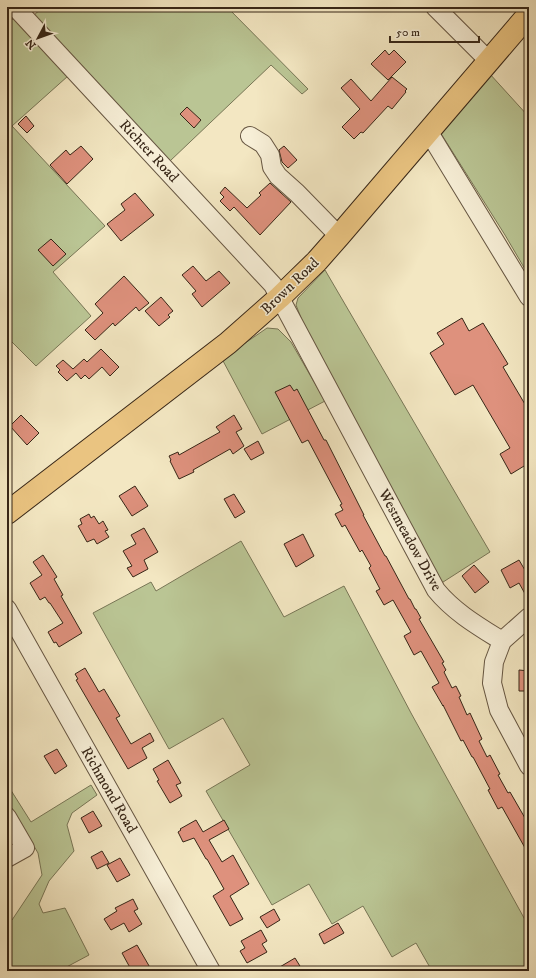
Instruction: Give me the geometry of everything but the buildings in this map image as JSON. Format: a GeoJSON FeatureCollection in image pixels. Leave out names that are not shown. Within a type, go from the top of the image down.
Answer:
{"type":"FeatureCollection","features":[{"type":"Feature","properties":{"kind":"main road","name":"Brown Road"},"geometry":{"type":"LineString","coordinates":[[7,513],[216,352],[280,297],[317,261],[339,236],[529,14]]}},
{"type":"Feature","properties":{"kind":"street","name":"Richter Road"},"geometry":{"type":"LineString","coordinates":[[15,7],[268,279],[280,297]]}},
{"type":"Feature","properties":{"kind":"street"},"geometry":{"type":"LineString","coordinates":[[435,7],[489,61]]}},
{"type":"Feature","properties":{"kind":"street"},"geometry":{"type":"LineString","coordinates":[[428,131],[529,297]]}},
{"type":"Feature","properties":{"kind":"street"},"geometry":{"type":"LineString","coordinates":[[250,136],[263,144],[270,155],[272,167],[278,176],[297,193],[339,236]]}},
{"type":"Feature","properties":{"kind":"street","name":"Westmeadow Drive"},"geometry":{"type":"LineString","coordinates":[[280,297],[436,590],[454,610],[502,641]]}},
{"type":"Feature","properties":{"kind":"street","name":"Richmond Road"},"geometry":{"type":"LineString","coordinates":[[7,609],[211,971]]}},
{"type":"Feature","properties":{"kind":"street"},"geometry":{"type":"LineString","coordinates":[[529,617],[502,641],[494,662],[492,683],[499,710],[529,766]]}},
{"type":"Feature","properties":{"kind":"street"},"geometry":{"type":"LineString","coordinates":[[7,817],[25,848],[7,858]]}},
{"type":"Feature","properties":{"kind":"green space"},"geometry":{"type":"Polygon","coordinates":[[[43,7],[227,7],[308,89],[302,94],[271,65],[170,161],[33,16],[43,7]]]}},
{"type":"Feature","properties":{"kind":"green space"},"geometry":{"type":"Polygon","coordinates":[[[14,18],[68,76],[12,126],[105,226],[53,272],[91,316],[36,366],[7,337],[7,24],[14,18]]]}},
{"type":"Feature","properties":{"kind":"green space"},"geometry":{"type":"Polygon","coordinates":[[[489,73],[529,117],[529,276],[440,132],[489,73]]]}},
{"type":"Feature","properties":{"kind":"green space"},"geometry":{"type":"Polygon","coordinates":[[[325,270],[490,552],[440,584],[307,333],[296,305],[298,298],[325,270]]]}},
{"type":"Feature","properties":{"kind":"green space"},"geometry":{"type":"Polygon","coordinates":[[[267,328],[278,329],[291,342],[325,401],[262,434],[222,359],[267,328]]]}},
{"type":"Feature","properties":{"kind":"green space"},"geometry":{"type":"Polygon","coordinates":[[[241,541],[284,617],[344,586],[411,713],[529,927],[529,971],[432,971],[416,943],[392,957],[363,906],[332,924],[309,884],[272,905],[206,791],[250,765],[223,718],[169,749],[93,613],[151,582],[156,591],[241,541]]]}},
{"type":"Feature","properties":{"kind":"green space"},"geometry":{"type":"Polygon","coordinates":[[[7,784],[31,822],[91,785],[97,795],[72,813],[67,825],[74,851],[49,881],[39,904],[43,913],[65,908],[89,955],[59,971],[7,971],[7,925],[12,920],[42,875],[38,853],[7,800],[7,784]]]}}]}
